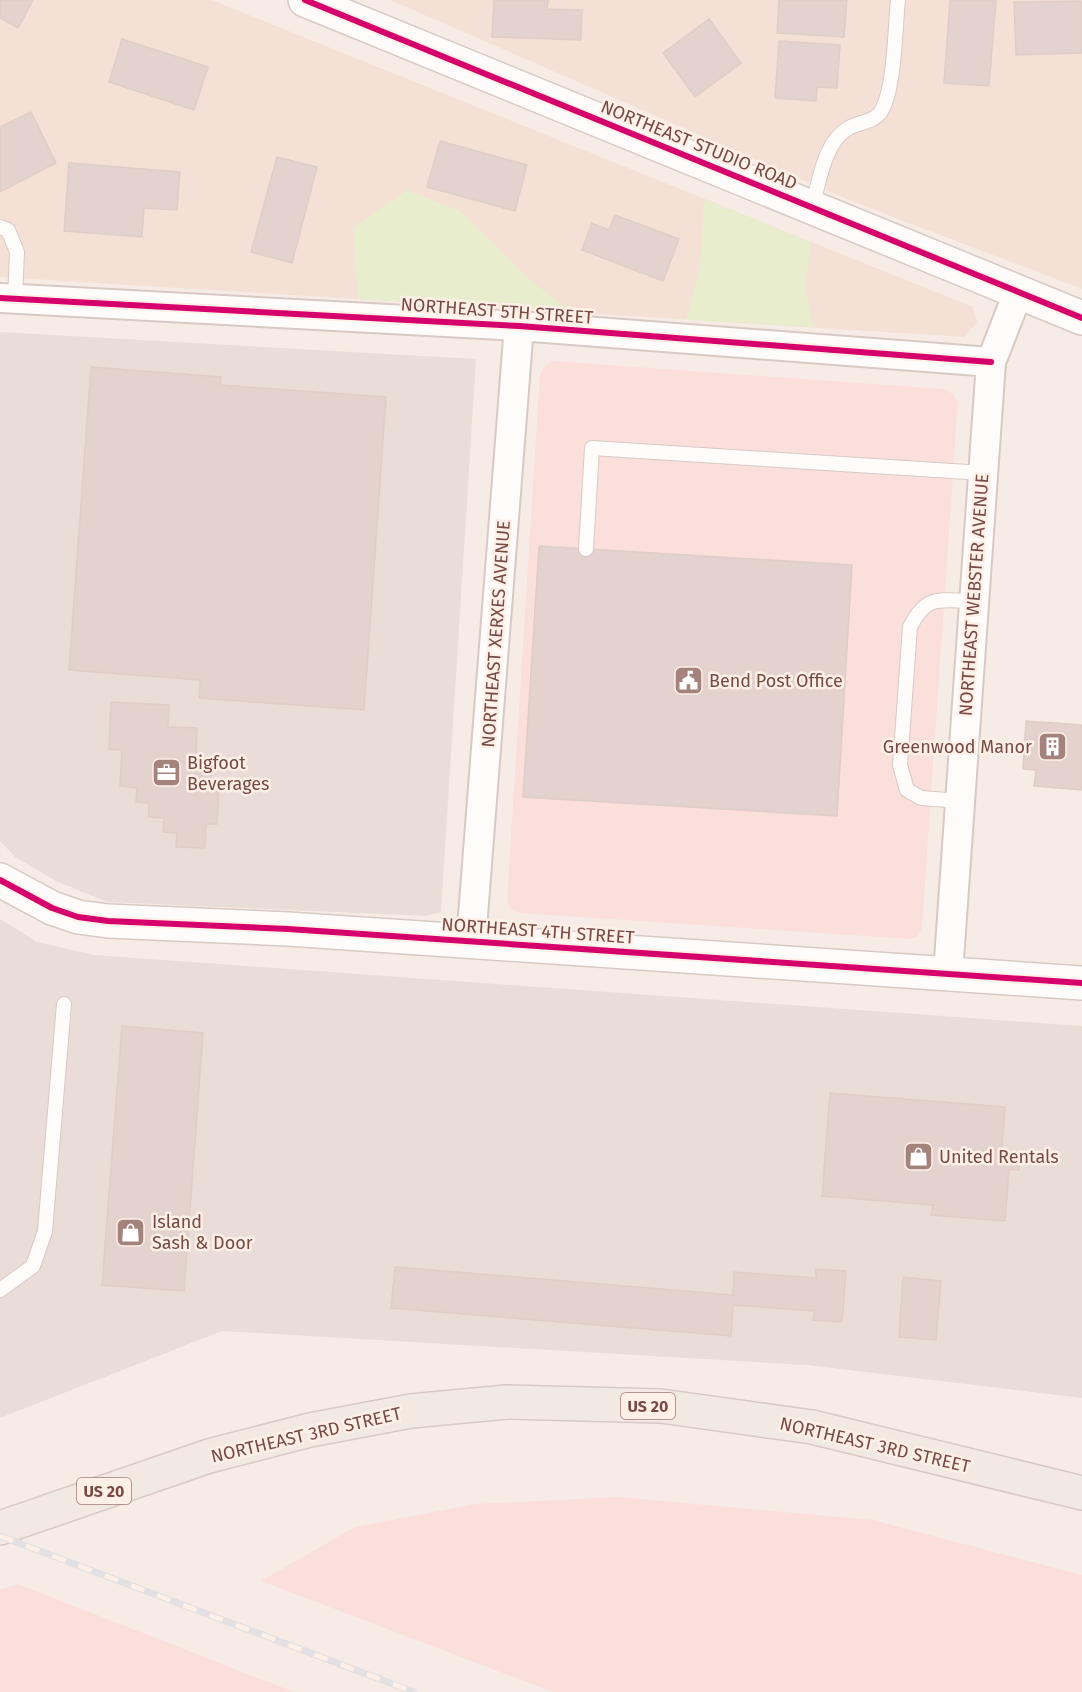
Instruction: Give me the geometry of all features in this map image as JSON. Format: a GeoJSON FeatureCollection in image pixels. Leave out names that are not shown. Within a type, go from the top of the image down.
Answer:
{"type":"FeatureCollection","features":[{"type":"Feature","properties":{"kind":"main road","name":"NORTHEAST 3RD STREET"},"geometry":{"type":"LineString","coordinates":[[0,1528],[209,1456],[310,1430],[411,1411],[507,1402],[661,1406],[812,1427],[1082,1493]]}},
{"type":"Feature","properties":{"kind":"street","name":"NORTHEAST STUDIO ROAD"},"geometry":{"type":"LineString","coordinates":[[305,0],[1082,318]]}},
{"type":"Feature","properties":{"kind":"street","name":"NORTHEAST WEBSTER AVENUE"},"geometry":{"type":"LineString","coordinates":[[948,974],[991,362],[1018,293]]}},
{"type":"Feature","properties":{"kind":"street","name":"NORTHEAST 5TH STREET"},"geometry":{"type":"LineString","coordinates":[[8,299],[519,326],[991,362]]}},
{"type":"Feature","properties":{"kind":"street","name":"NORTHEAST XERXES AVENUE"},"geometry":{"type":"LineString","coordinates":[[471,941],[519,326]]}},
{"type":"Feature","properties":{"kind":"street","name":"NORTHEAST 4TH STREET"},"geometry":{"type":"LineString","coordinates":[[0,880],[52,908],[78,916],[108,921],[288,929],[1082,983]]}},
{"type":"Feature","properties":{"kind":"lane"},"geometry":{"type":"LineString","coordinates":[[812,207],[824,163],[832,146],[846,129],[878,115],[887,99],[897,0]]}},
{"type":"Feature","properties":{"kind":"lane"},"geometry":{"type":"LineString","coordinates":[[0,227],[8,230],[17,252],[8,299]]}},
{"type":"Feature","properties":{"kind":"lane"},"geometry":{"type":"LineString","coordinates":[[586,549],[592,448],[983,473]]}},
{"type":"Feature","properties":{"kind":"lane"},"geometry":{"type":"LineString","coordinates":[[960,801],[921,798],[907,789],[900,765],[910,627],[920,608],[936,601],[974,601]]}},
{"type":"Feature","properties":{"kind":"lane"},"geometry":{"type":"LineString","coordinates":[[0,1290],[33,1266],[45,1231],[64,1004]]}},
{"type":"Feature","properties":{"kind":"shaded area"},"geometry":{"type":"Polygon","coordinates":[[[0,0],[212,0],[973,307],[977,322],[965,337],[0,277],[0,0]]]}},
{"type":"Feature","properties":{"kind":"shaded area"},"geometry":{"type":"Polygon","coordinates":[[[390,0],[1082,0],[1082,289],[851,201],[390,0]]]}},
{"type":"Feature","properties":{"kind":"shaded area"},"geometry":{"type":"Polygon","coordinates":[[[0,332],[476,359],[441,912],[427,916],[107,902],[56,881],[15,857],[0,841],[0,332]]]}},
{"type":"Feature","properties":{"kind":"shaded area"},"geometry":{"type":"Polygon","coordinates":[[[553,361],[943,389],[953,394],[958,401],[922,927],[918,937],[910,939],[519,913],[509,908],[507,900],[540,374],[545,366],[553,361]]]}},
{"type":"Feature","properties":{"kind":"shaded area"},"geometry":{"type":"Polygon","coordinates":[[[0,919],[37,942],[94,955],[1082,1026],[1082,1398],[807,1365],[222,1331],[0,1418],[0,919]]]}},
{"type":"Feature","properties":{"kind":"shaded area"},"geometry":{"type":"Polygon","coordinates":[[[619,1497],[873,1520],[1082,1575],[1082,1692],[553,1692],[261,1581],[355,1527],[476,1504],[619,1497]]]}},
{"type":"Feature","properties":{"kind":"shaded area"},"geometry":{"type":"Polygon","coordinates":[[[18,1584],[294,1692],[0,1692],[0,1590],[18,1584]]]}},
{"type":"Feature","properties":{"kind":"green space"},"geometry":{"type":"Polygon","coordinates":[[[407,190],[460,211],[530,280],[571,312],[358,299],[353,228],[407,190]]]}},
{"type":"Feature","properties":{"kind":"green space"},"geometry":{"type":"Polygon","coordinates":[[[704,199],[811,242],[805,287],[813,327],[686,320],[700,267],[704,199]]]}},
{"type":"Feature","properties":{"kind":"building"},"geometry":{"type":"Polygon","coordinates":[[[0,0],[33,0],[18,28],[0,18],[0,0]]]}},
{"type":"Feature","properties":{"kind":"building"},"geometry":{"type":"Polygon","coordinates":[[[494,0],[548,0],[547,9],[582,10],[581,40],[492,37],[494,0]]]}},
{"type":"Feature","properties":{"kind":"building"},"geometry":{"type":"Polygon","coordinates":[[[779,0],[847,0],[844,37],[777,33],[779,0]]]}},
{"type":"Feature","properties":{"kind":"building"},"geometry":{"type":"Polygon","coordinates":[[[950,0],[996,0],[989,86],[944,83],[950,0]]]}},
{"type":"Feature","properties":{"kind":"building"},"geometry":{"type":"Polygon","coordinates":[[[1082,1],[1082,53],[1016,55],[1014,2],[1082,1]]]}},
{"type":"Feature","properties":{"kind":"building"},"geometry":{"type":"Polygon","coordinates":[[[709,19],[741,63],[695,97],[663,53],[709,19]]]}},
{"type":"Feature","properties":{"kind":"building"},"geometry":{"type":"Polygon","coordinates":[[[122,39],[208,67],[194,110],[109,82],[122,39]]]}},
{"type":"Feature","properties":{"kind":"building"},"geometry":{"type":"Polygon","coordinates":[[[779,41],[840,45],[837,88],[817,87],[816,101],[775,98],[779,41]]]}},
{"type":"Feature","properties":{"kind":"building"},"geometry":{"type":"Polygon","coordinates":[[[31,112],[56,163],[0,192],[0,127],[31,112]]]}},
{"type":"Feature","properties":{"kind":"building"},"geometry":{"type":"Polygon","coordinates":[[[440,141],[527,165],[515,211],[427,187],[440,141]]]}},
{"type":"Feature","properties":{"kind":"building"},"geometry":{"type":"Polygon","coordinates":[[[277,157],[317,167],[292,263],[251,252],[277,157]]]}},
{"type":"Feature","properties":{"kind":"building"},"geometry":{"type":"Polygon","coordinates":[[[69,163],[180,172],[177,210],[144,208],[142,237],[64,231],[69,163]]]}},
{"type":"Feature","properties":{"kind":"building"},"geometry":{"type":"Polygon","coordinates":[[[615,215],[679,239],[663,281],[582,250],[592,223],[609,230],[615,215]]]}},
{"type":"Feature","properties":{"kind":"building"},"geometry":{"type":"Polygon","coordinates":[[[91,367],[221,377],[220,385],[386,397],[364,710],[199,698],[200,680],[69,670],[91,367]]]}},
{"type":"Feature","properties":{"kind":"building","name":"Bend Post Office"},"geometry":{"type":"Polygon","coordinates":[[[539,546],[852,565],[837,816],[523,797],[539,546]]]}},
{"type":"Feature","properties":{"kind":"building","name":"Bigfoot Beverages"},"geometry":{"type":"Polygon","coordinates":[[[111,702],[169,705],[168,727],[197,728],[196,759],[212,760],[210,789],[219,790],[217,824],[206,824],[205,848],[176,847],[177,833],[163,832],[164,818],[149,817],[149,803],[136,802],[137,788],[120,786],[122,750],[109,749],[111,702]]]}},
{"type":"Feature","properties":{"kind":"building","name":"Greenwood Manor"},"geometry":{"type":"Polygon","coordinates":[[[1026,721],[1082,725],[1082,790],[1034,786],[1036,770],[1023,769],[1026,721]]]}},
{"type":"Feature","properties":{"kind":"building"},"geometry":{"type":"Polygon","coordinates":[[[122,1026],[203,1033],[184,1291],[102,1285],[122,1026]]]}},
{"type":"Feature","properties":{"kind":"building","name":"United Rentals"},"geometry":{"type":"Polygon","coordinates":[[[830,1093],[1005,1107],[1001,1156],[1020,1158],[1019,1170],[1009,1169],[1005,1221],[931,1215],[933,1205],[822,1196],[830,1093]]]}},
{"type":"Feature","properties":{"kind":"building"},"geometry":{"type":"Polygon","coordinates":[[[395,1267],[733,1295],[734,1272],[816,1278],[816,1269],[846,1271],[842,1322],[813,1320],[814,1311],[733,1305],[731,1336],[391,1308],[395,1267]]]}},
{"type":"Feature","properties":{"kind":"building"},"geometry":{"type":"Polygon","coordinates":[[[903,1277],[941,1281],[936,1340],[899,1337],[903,1277]]]}},
{"type":"Feature","properties":{"kind":"railway"},"geometry":{"type":"LineString","coordinates":[[0,1536],[414,1692]]}},
{"type":"Feature","properties":{"kind":"cycle path"},"geometry":{"type":"LineString","coordinates":[[305,0],[1082,318]]}},
{"type":"Feature","properties":{"kind":"cycle path"},"geometry":{"type":"LineString","coordinates":[[0,298],[519,326],[991,362]]}},
{"type":"Feature","properties":{"kind":"cycle path"},"geometry":{"type":"LineString","coordinates":[[0,880],[52,908],[78,917],[108,921],[288,929],[1082,983]]}},
{"type":"Feature","properties":{"kind":"place","name":"Bend Post Office"},"geometry":{"type":"Point","coordinates":[688,681]}},
{"type":"Feature","properties":{"kind":"place","name":"Greenwood Manor"},"geometry":{"type":"Point","coordinates":[1053,747]}},
{"type":"Feature","properties":{"kind":"place","name":"Bigfoot Beverages"},"geometry":{"type":"Point","coordinates":[166,773]}},
{"type":"Feature","properties":{"kind":"place","name":"United Rentals"},"geometry":{"type":"Point","coordinates":[918,1157]}},
{"type":"Feature","properties":{"kind":"place","name":"Island Sash & Door"},"geometry":{"type":"Point","coordinates":[131,1232]}}]}
